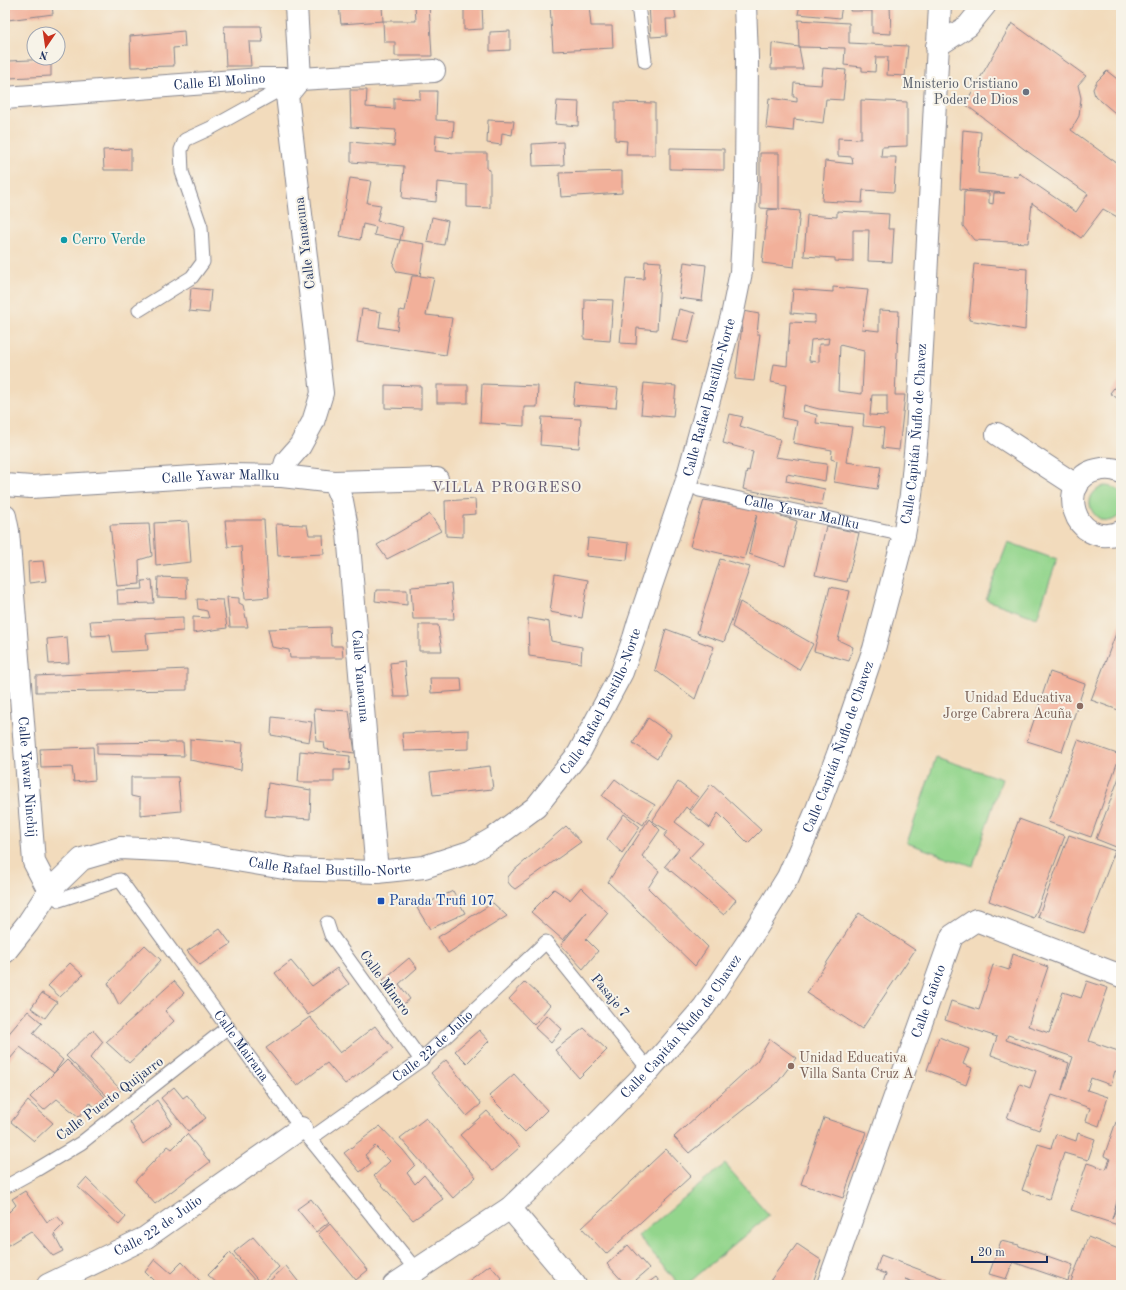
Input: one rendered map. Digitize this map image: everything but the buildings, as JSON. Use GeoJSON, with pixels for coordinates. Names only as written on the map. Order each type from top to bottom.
{"type":"FeatureCollection","features":[{"type":"Feature","properties":{"kind":"street"},"geometry":{"type":"LineString","coordinates":[[296,5],[300,79]]}},
{"type":"Feature","properties":{"kind":"street","name":"Calle Rafael Bustillo-Norte"},"geometry":{"type":"LineString","coordinates":[[5,952],[28,923],[49,891],[82,859],[120,848],[183,851],[290,869],[377,872],[424,867],[470,852],[494,838],[536,807],[579,753],[622,672],[686,483],[732,316],[741,272],[746,182],[747,57],[745,5]]}},
{"type":"Feature","properties":{"kind":"street","name":"Calle Capitán Ñuflo de Chavez"},"geometry":{"type":"LineString","coordinates":[[394,1285],[510,1208],[649,1070],[704,1007],[751,937],[788,877],[825,790],[874,649],[904,535],[911,495],[916,432],[940,5]]}},
{"type":"Feature","properties":{"kind":"street"},"geometry":{"type":"LineString","coordinates":[[937,46],[968,26],[984,5]]}},
{"type":"Feature","properties":{"kind":"street","name":"Calle El Molino"},"geometry":{"type":"LineString","coordinates":[[5,98],[262,79],[300,79],[434,71]]}},
{"type":"Feature","properties":{"kind":"street","name":"Calle Yanacuna"},"geometry":{"type":"LineString","coordinates":[[282,476],[286,462],[300,446],[313,422],[322,393],[287,95],[300,79]]}},
{"type":"Feature","properties":{"kind":"street"},"geometry":{"type":"LineString","coordinates":[[997,434],[1077,486]]}},
{"type":"Feature","properties":{"kind":"street"},"geometry":{"type":"LineString","coordinates":[[1121,472],[1105,468],[1094,471],[1084,477],[1077,486],[1073,496],[1073,507],[1076,517],[1083,526],[1092,532],[1103,535],[1121,532]]}},
{"type":"Feature","properties":{"kind":"street","name":"Calle Yawar Mallku"},"geometry":{"type":"LineString","coordinates":[[5,485],[30,487],[226,475],[282,476],[334,482],[437,479]]}},
{"type":"Feature","properties":{"kind":"street","name":"Calle Yanacuna"},"geometry":{"type":"LineString","coordinates":[[334,482],[342,501],[348,533],[377,872]]}},
{"type":"Feature","properties":{"kind":"street","name":"Calle Yawar Ninchij"},"geometry":{"type":"LineString","coordinates":[[5,516],[8,531],[34,862],[49,891]]}},
{"type":"Feature","properties":{"kind":"street","name":"Calle Cañoto"},"geometry":{"type":"LineString","coordinates":[[828,1285],[952,936],[976,920],[1121,976]]}},
{"type":"Feature","properties":{"kind":"street"},"geometry":{"type":"LineString","coordinates":[[5,925],[28,923]]}},
{"type":"Feature","properties":{"kind":"street","name":"Calle 22 de Julio"},"geometry":{"type":"LineString","coordinates":[[48,1285],[145,1238],[305,1133]]}},
{"type":"Feature","properties":{"kind":"street"},"geometry":{"type":"LineString","coordinates":[[510,1208],[575,1285]]}},
{"type":"Feature","properties":{"kind":"lane"},"geometry":{"type":"LineString","coordinates":[[638,5],[645,60]]}},
{"type":"Feature","properties":{"kind":"lane"},"geometry":{"type":"LineString","coordinates":[[139,310],[192,277],[203,262],[201,226],[182,172],[181,150],[185,140],[211,128],[300,79]]}},
{"type":"Feature","properties":{"kind":"lane","name":"Calle Yawar Mallku"},"geometry":{"type":"LineString","coordinates":[[699,490],[904,535]]}},
{"type":"Feature","properties":{"kind":"lane","name":"Calle Mairana"},"geometry":{"type":"LineString","coordinates":[[49,891],[59,900],[120,880],[305,1133],[416,1270]]}},
{"type":"Feature","properties":{"kind":"lane","name":"Calle Minero"},"geometry":{"type":"LineString","coordinates":[[327,923],[330,935],[421,1060]]}},
{"type":"Feature","properties":{"kind":"lane","name":"Pasaje 7"},"geometry":{"type":"LineString","coordinates":[[546,942],[649,1070]]}},
{"type":"Feature","properties":{"kind":"lane","name":"Calle 22 de Julio"},"geometry":{"type":"LineString","coordinates":[[305,1133],[421,1060],[546,942]]}},
{"type":"Feature","properties":{"kind":"lane","name":"Calle Puerto Quijarro"},"geometry":{"type":"LineString","coordinates":[[5,1187],[81,1143],[228,1027]]}},
{"type":"Feature","properties":{"kind":"green space"},"geometry":{"type":"Polygon","coordinates":[[[1104,486],[1109,486],[1121,492],[1121,513],[1114,519],[1107,521],[1099,518],[1090,507],[1090,499],[1095,492],[1104,486]]]}},
{"type":"Feature","properties":{"kind":"green space"},"geometry":{"type":"Polygon","coordinates":[[[1008,542],[1057,560],[1037,618],[986,600],[1008,542]]]}},
{"type":"Feature","properties":{"kind":"green space"},"geometry":{"type":"Polygon","coordinates":[[[936,757],[1002,779],[973,866],[907,843],[936,757]]]}},
{"type":"Feature","properties":{"kind":"green space"},"geometry":{"type":"Polygon","coordinates":[[[725,1164],[769,1215],[686,1285],[680,1285],[638,1236],[725,1164]]]}},
{"type":"Feature","properties":{"kind":"place","name":"Mnisterio Cristiano Poder de Dios"},"geometry":{"type":"Point","coordinates":[1026,92]}},
{"type":"Feature","properties":{"kind":"place","name":"Cerro Verde"},"geometry":{"type":"Point","coordinates":[64,240]}},
{"type":"Feature","properties":{"kind":"place","name":"Unidad Educativa Jorge Cabrera Acuña"},"geometry":{"type":"Point","coordinates":[1080,706]}},
{"type":"Feature","properties":{"kind":"place","name":"Parada Trufi 107"},"geometry":{"type":"Point","coordinates":[381,901]}},
{"type":"Feature","properties":{"kind":"place","name":"Unidad Educativa Villa Santa Cruz A"},"geometry":{"type":"Point","coordinates":[791,1066]}},
{"type":"Feature","properties":{"kind":"district","name":"VILLA PROGRESO"},"geometry":{"type":"Point","coordinates":[507,488]}}]}
